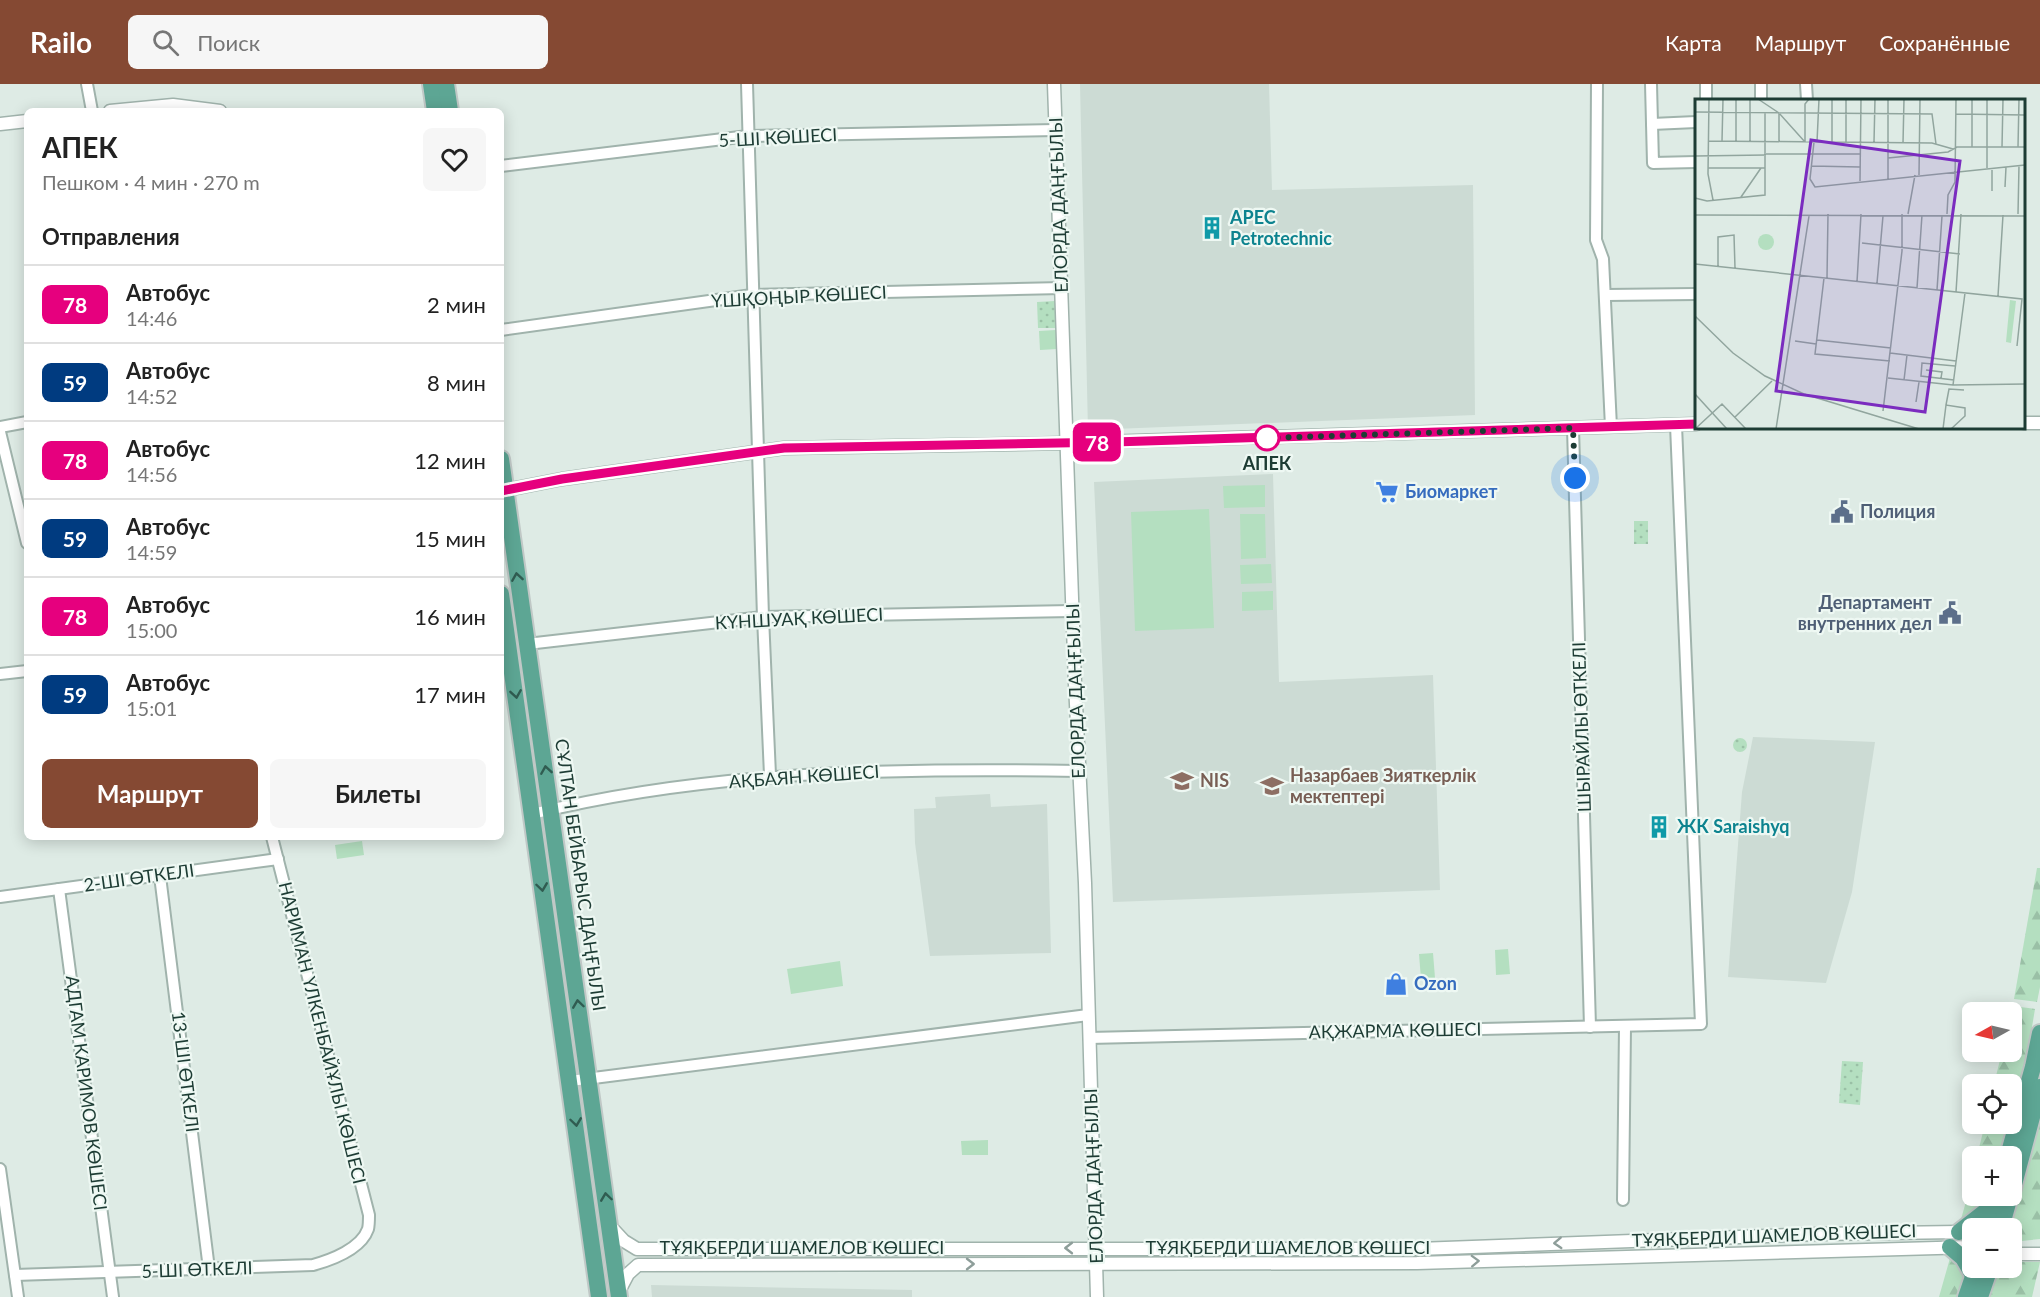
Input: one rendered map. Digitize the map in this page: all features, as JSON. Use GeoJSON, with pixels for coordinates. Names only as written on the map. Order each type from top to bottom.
{"type":"FeatureCollection","features":[{"type":"Feature","properties":{"kind":"main road"},"geometry":{"type":"LineString","coordinates":[[431,84],[435,108]]}},
{"type":"Feature","properties":{"kind":"main road"},"geometry":{"type":"LineString","coordinates":[[446,84],[450,108]]}},
{"type":"Feature","properties":{"kind":"main road","name":"СҰЛТАН БЕЙБАРЫС ДАҢҒЫЛЫ"},"geometry":{"type":"LineString","coordinates":[[504,491],[552,809],[619,1295]]}},
{"type":"Feature","properties":{"kind":"main road"},"geometry":{"type":"LineString","coordinates":[[504,615],[599,1297]]}},
{"type":"Feature","properties":{"kind":"main road"},"geometry":{"type":"LineString","coordinates":[[2011,1146],[2040,1033]]}},
{"type":"Feature","properties":{"kind":"main road"},"geometry":{"type":"LineString","coordinates":[[2021,1146],[2040,1087]]}},
{"type":"Feature","properties":{"kind":"main road"},"geometry":{"type":"LineString","coordinates":[[1981,1218],[1994,1206]]}},
{"type":"Feature","properties":{"kind":"main road"},"geometry":{"type":"LineString","coordinates":[[1950,1247],[1962,1257]]}},
{"type":"Feature","properties":{"kind":"main road"},"geometry":{"type":"LineString","coordinates":[[1966,1297],[1972,1278]]}},
{"type":"Feature","properties":{"kind":"main road"},"geometry":{"type":"LineString","coordinates":[[1980,1297],[1987,1278]]}},
{"type":"Feature","properties":{"kind":"street"},"geometry":{"type":"LineString","coordinates":[[87,84],[91,108]]}},
{"type":"Feature","properties":{"kind":"street"},"geometry":{"type":"LineString","coordinates":[[747,84],[752,295],[760,452],[762,617],[770,776]]}},
{"type":"Feature","properties":{"kind":"street","name":"ЕЛОРДА ДАҢҒЫЛЫ"},"geometry":{"type":"LineString","coordinates":[[1054,84],[1063,288],[1078,771],[1085,883],[1097,1297]]}},
{"type":"Feature","properties":{"kind":"street"},"geometry":{"type":"LineString","coordinates":[[1597,84],[1596,240],[1603,259],[1606,296],[1611,427]]}},
{"type":"Feature","properties":{"kind":"street"},"geometry":{"type":"LineString","coordinates":[[1651,84],[1653,163],[1695,162]]}},
{"type":"Feature","properties":{"kind":"street"},"geometry":{"type":"LineString","coordinates":[[1806,84],[1807,99]]}},
{"type":"Feature","properties":{"kind":"street"},"geometry":{"type":"LineString","coordinates":[[142,108],[173,105],[196,108]]}},
{"type":"Feature","properties":{"kind":"street"},"geometry":{"type":"LineString","coordinates":[[0,124],[24,121]]}},
{"type":"Feature","properties":{"kind":"street"},"geometry":{"type":"LineString","coordinates":[[1652,124],[1695,122]]}},
{"type":"Feature","properties":{"kind":"street","name":"5-ШІ КӨШЕСІ"},"geometry":{"type":"LineString","coordinates":[[504,166],[748,136],[1056,130]]}},
{"type":"Feature","properties":{"kind":"street","name":"ҮШҚОҢЫР КӨШЕСІ"},"geometry":{"type":"LineString","coordinates":[[504,330],[752,295],[1063,288]]}},
{"type":"Feature","properties":{"kind":"street"},"geometry":{"type":"LineString","coordinates":[[1606,296],[1695,294]]}},
{"type":"Feature","properties":{"kind":"street"},"geometry":{"type":"LineString","coordinates":[[0,427],[24,423]]}},
{"type":"Feature","properties":{"kind":"street"},"geometry":{"type":"LineString","coordinates":[[504,491],[562,479],[784,448],[1068,443],[1695,424]]}},
{"type":"Feature","properties":{"kind":"street","name":"АҚЖАРМА КӨШЕСІ"},"geometry":{"type":"LineString","coordinates":[[1089,1038],[1701,1024],[1676,425]]}},
{"type":"Feature","properties":{"kind":"street","name":"ШЫРАЙЛЫ ӨТКЕЛІ"},"geometry":{"type":"LineString","coordinates":[[1573,428],[1590,1027]]}},
{"type":"Feature","properties":{"kind":"street"},"geometry":{"type":"LineString","coordinates":[[0,432],[24,531]]}},
{"type":"Feature","properties":{"kind":"street","name":"КҮНШУАҚ КӨШЕСІ"},"geometry":{"type":"LineString","coordinates":[[527,644],[762,617],[1072,611]]}},
{"type":"Feature","properties":{"kind":"street"},"geometry":{"type":"LineString","coordinates":[[0,674],[24,670]]}},
{"type":"Feature","properties":{"kind":"street","name":"АҚБАЯН КӨШЕСІ"},"geometry":{"type":"LineString","coordinates":[[532,814],[616,797],[770,776],[861,770],[1078,771]]}},
{"type":"Feature","properties":{"kind":"street","name":"НАРИМАН ҮЛКЕНБАЙҰЛЫ КӨШЕСІ"},"geometry":{"type":"LineString","coordinates":[[273,840],[369,1215],[368,1230]]}},
{"type":"Feature","properties":{"kind":"street","name":"2-ШІ ӨТКЕЛІ"},"geometry":{"type":"LineString","coordinates":[[0,897],[278,860]]}},
{"type":"Feature","properties":{"kind":"street","name":"13-ШІ ӨТКЕЛІ"},"geometry":{"type":"LineString","coordinates":[[160,876],[209,1269]]}},
{"type":"Feature","properties":{"kind":"street","name":"АДГАМ КАРИМОВ КӨШЕСІ"},"geometry":{"type":"LineString","coordinates":[[59,889],[113,1297]]}},
{"type":"Feature","properties":{"kind":"street"},"geometry":{"type":"LineString","coordinates":[[570,1081],[1088,1015]]}},
{"type":"Feature","properties":{"kind":"street"},"geometry":{"type":"LineString","coordinates":[[1623,1200],[1625,1027]]}},
{"type":"Feature","properties":{"kind":"street"},"geometry":{"type":"LineString","coordinates":[[0,1169],[5,1247],[15,1275],[18,1297]]}},
{"type":"Feature","properties":{"kind":"street","name":"ТҰЯҚБЕРДИ ШАМЕЛОВ КӨШЕСІ"},"geometry":{"type":"LineString","coordinates":[[610,1227],[624,1241],[637,1249],[1097,1247],[1418,1249],[1590,1242],[1962,1233]]}},
{"type":"Feature","properties":{"kind":"street","name":"5-ШІ ӨТКЕЛІ"},"geometry":{"type":"LineString","coordinates":[[15,1275],[313,1265],[334,1259],[354,1245],[368,1230]]}},
{"type":"Feature","properties":{"kind":"street"},"geometry":{"type":"LineString","coordinates":[[1590,1242],[1590,1257]]}},
{"type":"Feature","properties":{"kind":"street","name":"ТҰЯҚБЕРДИ ШАМЕЛОВ КӨШЕСІ"},"geometry":{"type":"LineString","coordinates":[[619,1295],[628,1274],[638,1265],[1417,1263],[1962,1247]]}},
{"type":"Feature","properties":{"kind":"street"},"geometry":{"type":"LineString","coordinates":[[2022,1254],[2040,1254]]}},
{"type":"Feature","properties":{"kind":"shaded area"},"geometry":{"type":"Polygon","coordinates":[[[1080,84],[1269,84],[1272,190],[1473,185],[1475,415],[1088,430],[1080,84]]]}},
{"type":"Feature","properties":{"kind":"shaded area","name":"Назарбаев Зияткерлік мектептері"},"geometry":{"type":"Polygon","coordinates":[[[1273,474],[1279,682],[1433,675],[1440,890],[1113,902],[1094,482],[1273,474]]]}},
{"type":"Feature","properties":{"kind":"shaded area"},"geometry":{"type":"Polygon","coordinates":[[[1753,737],[1875,742],[1852,892],[1826,983],[1728,977],[1742,792],[1753,737]]]}},
{"type":"Feature","properties":{"kind":"shaded area"},"geometry":{"type":"Polygon","coordinates":[[[990,794],[991,807],[1047,804],[1051,953],[930,956],[915,843],[914,809],[936,808],[935,797],[990,794]]]}},
{"type":"Feature","properties":{"kind":"shaded area"},"geometry":{"type":"Polygon","coordinates":[[[651,1285],[912,1290],[912,1297],[652,1297],[651,1285]]]}},
{"type":"Feature","properties":{"kind":"green space"},"geometry":{"type":"Polygon","coordinates":[[[1055,301],[1056,328],[1038,328],[1037,302],[1055,301]]]}},
{"type":"Feature","properties":{"kind":"green space"},"geometry":{"type":"Polygon","coordinates":[[[1056,330],[1057,349],[1040,350],[1039,331],[1056,330]]]}},
{"type":"Feature","properties":{"kind":"green space"},"geometry":{"type":"Polygon","coordinates":[[[1265,485],[1265,507],[1224,508],[1223,486],[1265,485]]]}},
{"type":"Feature","properties":{"kind":"green space"},"geometry":{"type":"Polygon","coordinates":[[[1209,509],[1214,628],[1135,631],[1131,512],[1209,509]]]}},
{"type":"Feature","properties":{"kind":"green space"},"geometry":{"type":"Polygon","coordinates":[[[1240,514],[1265,514],[1266,558],[1241,559],[1240,514]]]}},
{"type":"Feature","properties":{"kind":"green space"},"geometry":{"type":"Polygon","coordinates":[[[1634,521],[1648,521],[1648,544],[1634,544],[1634,521]]]}},
{"type":"Feature","properties":{"kind":"green space"},"geometry":{"type":"Polygon","coordinates":[[[1271,564],[1272,583],[1241,584],[1240,565],[1271,564]]]}},
{"type":"Feature","properties":{"kind":"green space"},"geometry":{"type":"Polygon","coordinates":[[[1273,591],[1273,610],[1242,611],[1242,592],[1273,591]]]}},
{"type":"Feature","properties":{"kind":"green space"},"geometry":{"type":"Polygon","coordinates":[[[1740,738],[1745,740],[1747,745],[1745,750],[1740,752],[1735,750],[1733,745],[1735,740],[1740,738]]]}},
{"type":"Feature","properties":{"kind":"green space"},"geometry":{"type":"Polygon","coordinates":[[[362,841],[364,855],[337,859],[335,845],[362,841]]]}},
{"type":"Feature","properties":{"kind":"green space"},"geometry":{"type":"Polygon","coordinates":[[[2037,868],[2040,868],[2040,987],[2037,1002],[2014,999],[2037,868]]]}},
{"type":"Feature","properties":{"kind":"green space"},"geometry":{"type":"Polygon","coordinates":[[[1508,949],[1510,974],[1496,975],[1495,950],[1508,949]]]}},
{"type":"Feature","properties":{"kind":"green space"},"geometry":{"type":"Polygon","coordinates":[[[1433,953],[1435,978],[1421,979],[1419,954],[1433,953]]]}},
{"type":"Feature","properties":{"kind":"green space"},"geometry":{"type":"Polygon","coordinates":[[[840,961],[843,986],[791,994],[787,969],[840,961]]]}},
{"type":"Feature","properties":{"kind":"green space"},"geometry":{"type":"Polygon","coordinates":[[[2022,1007],[2035,1009],[2022,1085],[2022,1074],[1996,1074],[2000,1062],[2022,1062],[2022,1007]]]}},
{"type":"Feature","properties":{"kind":"green space"},"geometry":{"type":"Polygon","coordinates":[[[1842,1061],[1863,1062],[1860,1105],[1839,1103],[1842,1061]]]}},
{"type":"Feature","properties":{"kind":"green space"},"geometry":{"type":"Polygon","coordinates":[[[2040,1116],[2040,1239],[2022,1241],[2022,1218],[2013,1218],[2016,1206],[2022,1206],[2022,1183],[2040,1116]]]}},
{"type":"Feature","properties":{"kind":"green space"},"geometry":{"type":"Polygon","coordinates":[[[1982,1134],[2008,1134],[2004,1146],[1980,1146],[1982,1134]]]}},
{"type":"Feature","properties":{"kind":"green space"},"geometry":{"type":"Polygon","coordinates":[[[988,1140],[988,1155],[962,1155],[961,1141],[988,1140]]]}},
{"type":"Feature","properties":{"kind":"green space"},"geometry":{"type":"Polygon","coordinates":[[[1965,1206],[1985,1206],[1983,1218],[1962,1218],[1962,1278],[1967,1278],[1962,1297],[1939,1297],[1965,1206]]]}},
{"type":"Feature","properties":{"kind":"green space"},"geometry":{"type":"Polygon","coordinates":[[[2022,1262],[2040,1262],[2032,1297],[1990,1297],[1996,1278],[2022,1278],[2022,1262]]]}},
{"type":"Feature","properties":{"kind":"bus line","name":"78"},"geometry":{"type":"LineString","coordinates":[[504,490],[562,479],[784,448],[1114,442],[1695,424]]}},
{"type":"Feature","properties":{"kind":"place","name":"APEC Petrotechnic"},"geometry":{"type":"Point","coordinates":[1212,228]}},
{"type":"Feature","properties":{"kind":"place","name":"АПЕК"},"geometry":{"type":"Point","coordinates":[1267,438]}},
{"type":"Feature","properties":{"kind":"place","name":"Биомаркет"},"geometry":{"type":"Point","coordinates":[1387,492]}},
{"type":"Feature","properties":{"kind":"place","name":"Полиция"},"geometry":{"type":"Point","coordinates":[1842,512]}},
{"type":"Feature","properties":{"kind":"place","name":"Департамент внутренних дел"},"geometry":{"type":"Point","coordinates":[1950,613]}},
{"type":"Feature","properties":{"kind":"place","name":"NIS"},"geometry":{"type":"Point","coordinates":[1182,781]}},
{"type":"Feature","properties":{"kind":"place","name":"Назарбаев Зияткерлік мектептері"},"geometry":{"type":"Point","coordinates":[1272,786]}},
{"type":"Feature","properties":{"kind":"place","name":"ЖК Saraishyq"},"geometry":{"type":"Point","coordinates":[1659,827]}},
{"type":"Feature","properties":{"kind":"place","name":"Ozon"},"geometry":{"type":"Point","coordinates":[1396,984]}},
{"type":"Feature","properties":{"kind":"route"},"geometry":{"type":"LineString","coordinates":[[1267,438],[1573,428],[1575,478]]}}]}
